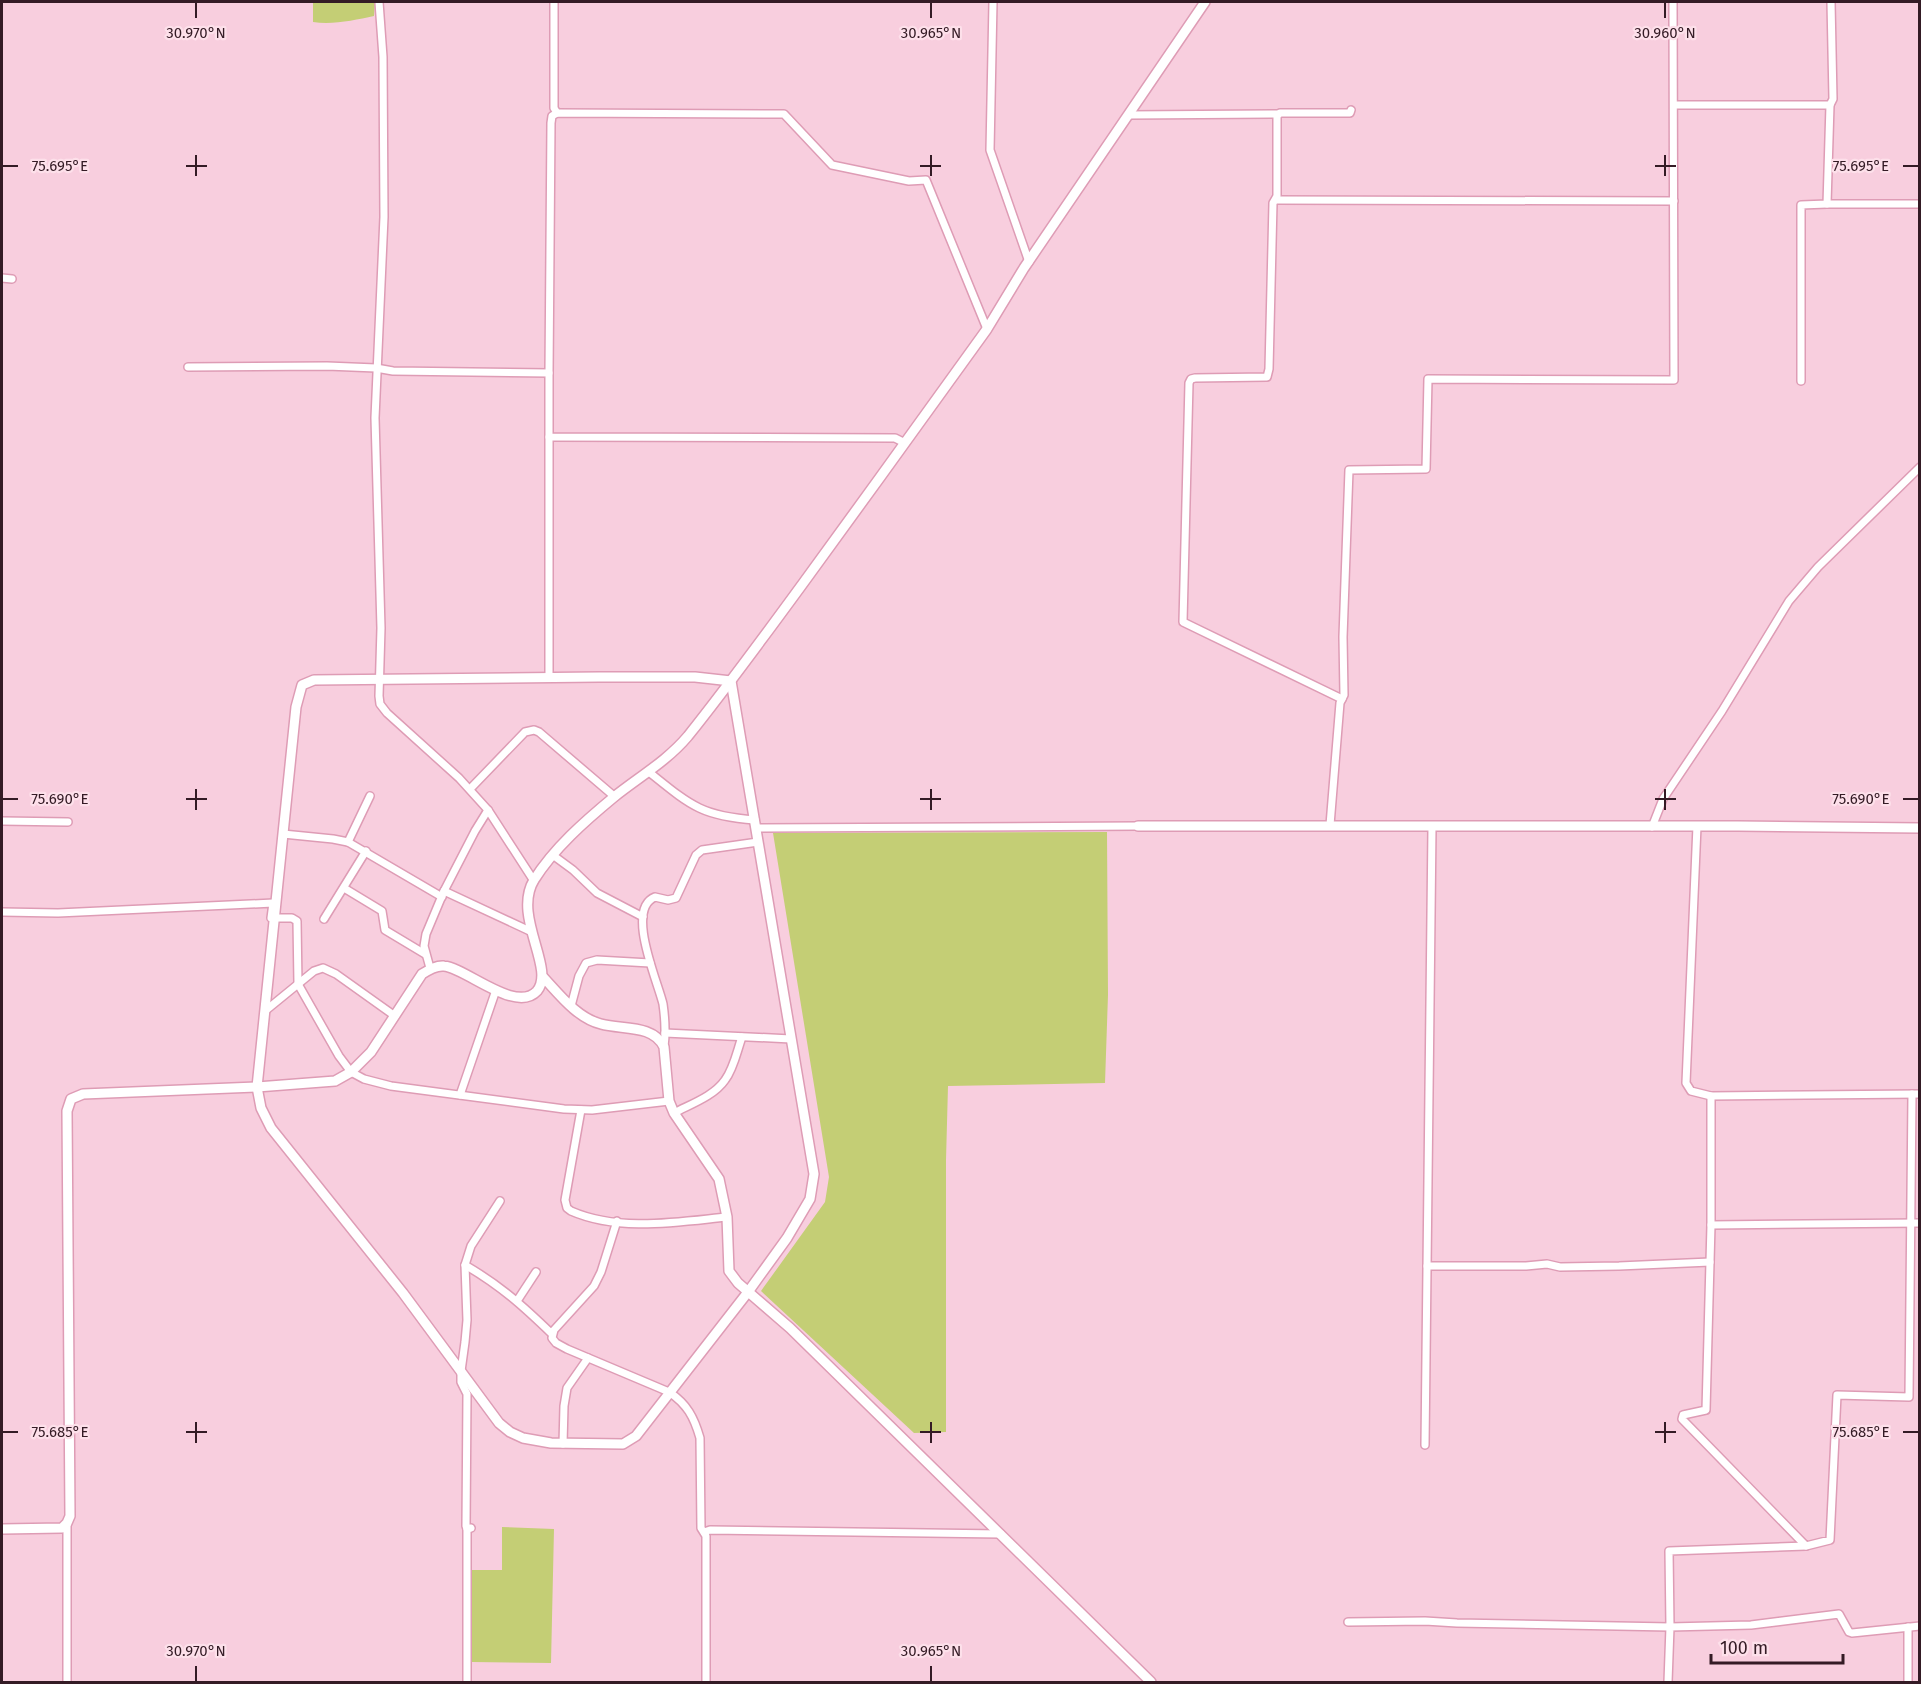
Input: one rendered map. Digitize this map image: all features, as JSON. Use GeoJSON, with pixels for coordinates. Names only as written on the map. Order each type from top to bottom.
{"type":"FeatureCollection","features":[{"type":"Feature","properties":{"kind":"street"},"geometry":{"type":"LineString","coordinates":[[379,2],[383,57],[384,217],[375,418],[381,628],[379,700],[382,708],[470,789],[488,810],[534,881]]}},
{"type":"Feature","properties":{"kind":"street"},"geometry":{"type":"LineString","coordinates":[[554,2],[554,108],[557,113]]}},
{"type":"Feature","properties":{"kind":"street"},"geometry":{"type":"LineString","coordinates":[[993,2],[990,150],[1029,262]]}},
{"type":"Feature","properties":{"kind":"street"},"geometry":{"type":"LineString","coordinates":[[664,1047],[661,1040],[652,1034],[600,1024],[587,1019],[543,977],[526,900],[534,881],[564,842],[615,797],[674,751],[731,681],[987,329],[1029,262],[1205,2]]}},
{"type":"Feature","properties":{"kind":"street"},"geometry":{"type":"LineString","coordinates":[[1330,825],[1344,695],[1343,637],[1349,470],[1426,469],[1428,379],[1674,380],[1673,2]]}},
{"type":"Feature","properties":{"kind":"street"},"geometry":{"type":"LineString","coordinates":[[1827,204],[1830,105],[1833,99],[1832,2]]}},
{"type":"Feature","properties":{"kind":"street"},"geometry":{"type":"LineString","coordinates":[[1675,105],[1830,105]]}},
{"type":"Feature","properties":{"kind":"street"},"geometry":{"type":"LineString","coordinates":[[1128,116],[1350,113],[1351,111]]}},
{"type":"Feature","properties":{"kind":"street"},"geometry":{"type":"LineString","coordinates":[[549,678],[552,116],[557,113],[784,114],[832,165],[909,181],[926,180],[987,329]]}},
{"type":"Feature","properties":{"kind":"street"},"geometry":{"type":"LineString","coordinates":[[1278,114],[1267,377],[1195,378],[1189,383],[1183,622],[1342,699]]}},
{"type":"Feature","properties":{"kind":"street"},"geometry":{"type":"LineString","coordinates":[[1276,200],[1674,201]]}},
{"type":"Feature","properties":{"kind":"street"},"geometry":{"type":"LineString","coordinates":[[1801,381],[1801,205],[1920,204]]}},
{"type":"Feature","properties":{"kind":"street"},"geometry":{"type":"LineString","coordinates":[[2,278],[12,279]]}},
{"type":"Feature","properties":{"kind":"street"},"geometry":{"type":"LineString","coordinates":[[188,367],[281,366],[376,368],[393,371],[549,373]]}},
{"type":"Feature","properties":{"kind":"street"},"geometry":{"type":"LineString","coordinates":[[549,437],[895,438],[905,443]]}},
{"type":"Feature","properties":{"kind":"street"},"geometry":{"type":"LineString","coordinates":[[1652,827],[1663,798],[1722,711],[1789,601],[1818,567],[1920,467]]}},
{"type":"Feature","properties":{"kind":"street"},"geometry":{"type":"LineString","coordinates":[[694,677],[731,681],[814,1174],[812,1191],[802,1214],[748,1292],[636,1436],[630,1441],[610,1444],[534,1440],[510,1432],[499,1423],[403,1293],[271,1128],[261,1108],[257,1087],[296,707],[302,685],[314,680],[694,677]]}},
{"type":"Feature","properties":{"kind":"street"},"geometry":{"type":"LineString","coordinates":[[470,789],[525,732],[530,730],[539,732],[615,797]]}},
{"type":"Feature","properties":{"kind":"street"},"geometry":{"type":"LineString","coordinates":[[649,772],[683,800],[699,809],[755,824],[1920,828]]}},
{"type":"Feature","properties":{"kind":"street"},"geometry":{"type":"LineString","coordinates":[[348,842],[370,796]]}},
{"type":"Feature","properties":{"kind":"street"},"geometry":{"type":"LineString","coordinates":[[430,968],[424,946],[426,934],[443,894],[488,810]]}},
{"type":"Feature","properties":{"kind":"street"},"geometry":{"type":"LineString","coordinates":[[2,820],[68,822]]}},
{"type":"Feature","properties":{"kind":"street"},"geometry":{"type":"LineString","coordinates":[[1425,1445],[1432,826]]}},
{"type":"Feature","properties":{"kind":"street"},"geometry":{"type":"LineString","coordinates":[[1668,1683],[1669,1551],[1806,1546],[1830,1540],[1837,1395],[1909,1396],[1916,1223],[1916,1094],[1712,1096],[1692,1091],[1686,1083],[1697,826]]}},
{"type":"Feature","properties":{"kind":"street"},"geometry":{"type":"LineString","coordinates":[[283,834],[333,838],[348,842],[443,894],[532,932]]}},
{"type":"Feature","properties":{"kind":"street"},"geometry":{"type":"LineString","coordinates":[[758,842],[707,849],[698,853],[676,898],[668,900],[655,897],[651,899],[647,903],[643,917],[645,941],[663,1005],[669,1101],[674,1113],[718,1179],[727,1217],[729,1271],[738,1283],[790,1328],[1151,1683]]}},
{"type":"Feature","properties":{"kind":"street"},"geometry":{"type":"LineString","coordinates":[[324,919],[366,851]]}},
{"type":"Feature","properties":{"kind":"street"},"geometry":{"type":"LineString","coordinates":[[554,856],[597,893],[643,917]]}},
{"type":"Feature","properties":{"kind":"street"},"geometry":{"type":"LineString","coordinates":[[344,888],[382,911],[384,927],[388,933],[425,954]]}},
{"type":"Feature","properties":{"kind":"street"},"geometry":{"type":"LineString","coordinates":[[2,912],[66,913],[273,903],[271,918],[292,918],[298,924],[296,962],[298,984],[339,1056],[351,1072],[364,1079],[391,1086],[581,1110],[669,1101]]}},
{"type":"Feature","properties":{"kind":"street"},"geometry":{"type":"LineString","coordinates":[[571,1006],[579,976],[586,963],[597,960],[650,963]]}},
{"type":"Feature","properties":{"kind":"street"},"geometry":{"type":"LineString","coordinates":[[2,1529],[62,1528],[70,1516],[67,1111],[71,1099],[83,1094],[330,1083],[351,1072],[371,1052],[422,974],[430,968],[444,966],[508,995],[528,996],[536,991],[543,977]]}},
{"type":"Feature","properties":{"kind":"street"},"geometry":{"type":"LineString","coordinates":[[265,1011],[318,969],[328,969],[395,1016]]}},
{"type":"Feature","properties":{"kind":"street"},"geometry":{"type":"LineString","coordinates":[[460,1095],[496,990]]}},
{"type":"Feature","properties":{"kind":"street"},"geometry":{"type":"LineString","coordinates":[[665,1033],[791,1039]]}},
{"type":"Feature","properties":{"kind":"street"},"geometry":{"type":"LineString","coordinates":[[674,1113],[704,1097],[724,1082],[742,1037]]}},
{"type":"Feature","properties":{"kind":"street"},"geometry":{"type":"LineString","coordinates":[[1712,1096],[1706,1410],[1683,1415],[1682,1419],[1806,1546]]}},
{"type":"Feature","properties":{"kind":"street"},"geometry":{"type":"LineString","coordinates":[[581,1110],[567,1208],[577,1214],[617,1221],[669,1224],[727,1217]]}},
{"type":"Feature","properties":{"kind":"street"},"geometry":{"type":"LineString","coordinates":[[467,1683],[469,1529],[467,1394],[461,1382],[460,1371],[465,1342],[465,1266],[471,1246],[500,1201]]}},
{"type":"Feature","properties":{"kind":"street"},"geometry":{"type":"LineString","coordinates":[[552,1335],[594,1287],[617,1221]]}},
{"type":"Feature","properties":{"kind":"street"},"geometry":{"type":"LineString","coordinates":[[1711,1225],[1916,1223]]}},
{"type":"Feature","properties":{"kind":"street"},"geometry":{"type":"LineString","coordinates":[[1427,1266],[1547,1264],[1560,1267],[1710,1262]]}},
{"type":"Feature","properties":{"kind":"street"},"geometry":{"type":"LineString","coordinates":[[465,1266],[492,1281],[517,1301],[552,1335],[560,1346],[669,1392],[682,1401],[700,1438],[701,1528],[706,1536],[706,1683]]}},
{"type":"Feature","properties":{"kind":"street"},"geometry":{"type":"LineString","coordinates":[[517,1301],[536,1272]]}},
{"type":"Feature","properties":{"kind":"street"},"geometry":{"type":"LineString","coordinates":[[563,1443],[567,1388],[588,1358]]}},
{"type":"Feature","properties":{"kind":"street"},"geometry":{"type":"LineString","coordinates":[[67,1523],[67,1683]]}},
{"type":"Feature","properties":{"kind":"street"},"geometry":{"type":"LineString","coordinates":[[704,1532],[710,1530],[1001,1534]]}},
{"type":"Feature","properties":{"kind":"street"},"geometry":{"type":"LineString","coordinates":[[1348,1622],[1425,1621],[1670,1627],[1751,1625],[1839,1614],[1851,1633],[1920,1626]]}},
{"type":"Feature","properties":{"kind":"street"},"geometry":{"type":"LineString","coordinates":[[1908,1627],[1908,1683]]}},
{"type":"Feature","properties":{"kind":"green space"},"geometry":{"type":"Polygon","coordinates":[[[313,2],[375,2],[374,16],[336,22],[313,22],[313,2]]]}},
{"type":"Feature","properties":{"kind":"green space"},"geometry":{"type":"Polygon","coordinates":[[[1107,832],[1108,995],[1105,1083],[948,1086],[946,1432],[914,1433],[761,1291],[825,1202],[829,1177],[773,833],[1107,832]]]}},
{"type":"Feature","properties":{"kind":"green space"},"geometry":{"type":"Polygon","coordinates":[[[502,1527],[554,1529],[551,1663],[472,1662],[472,1570],[502,1570],[502,1527]]]}}]}
